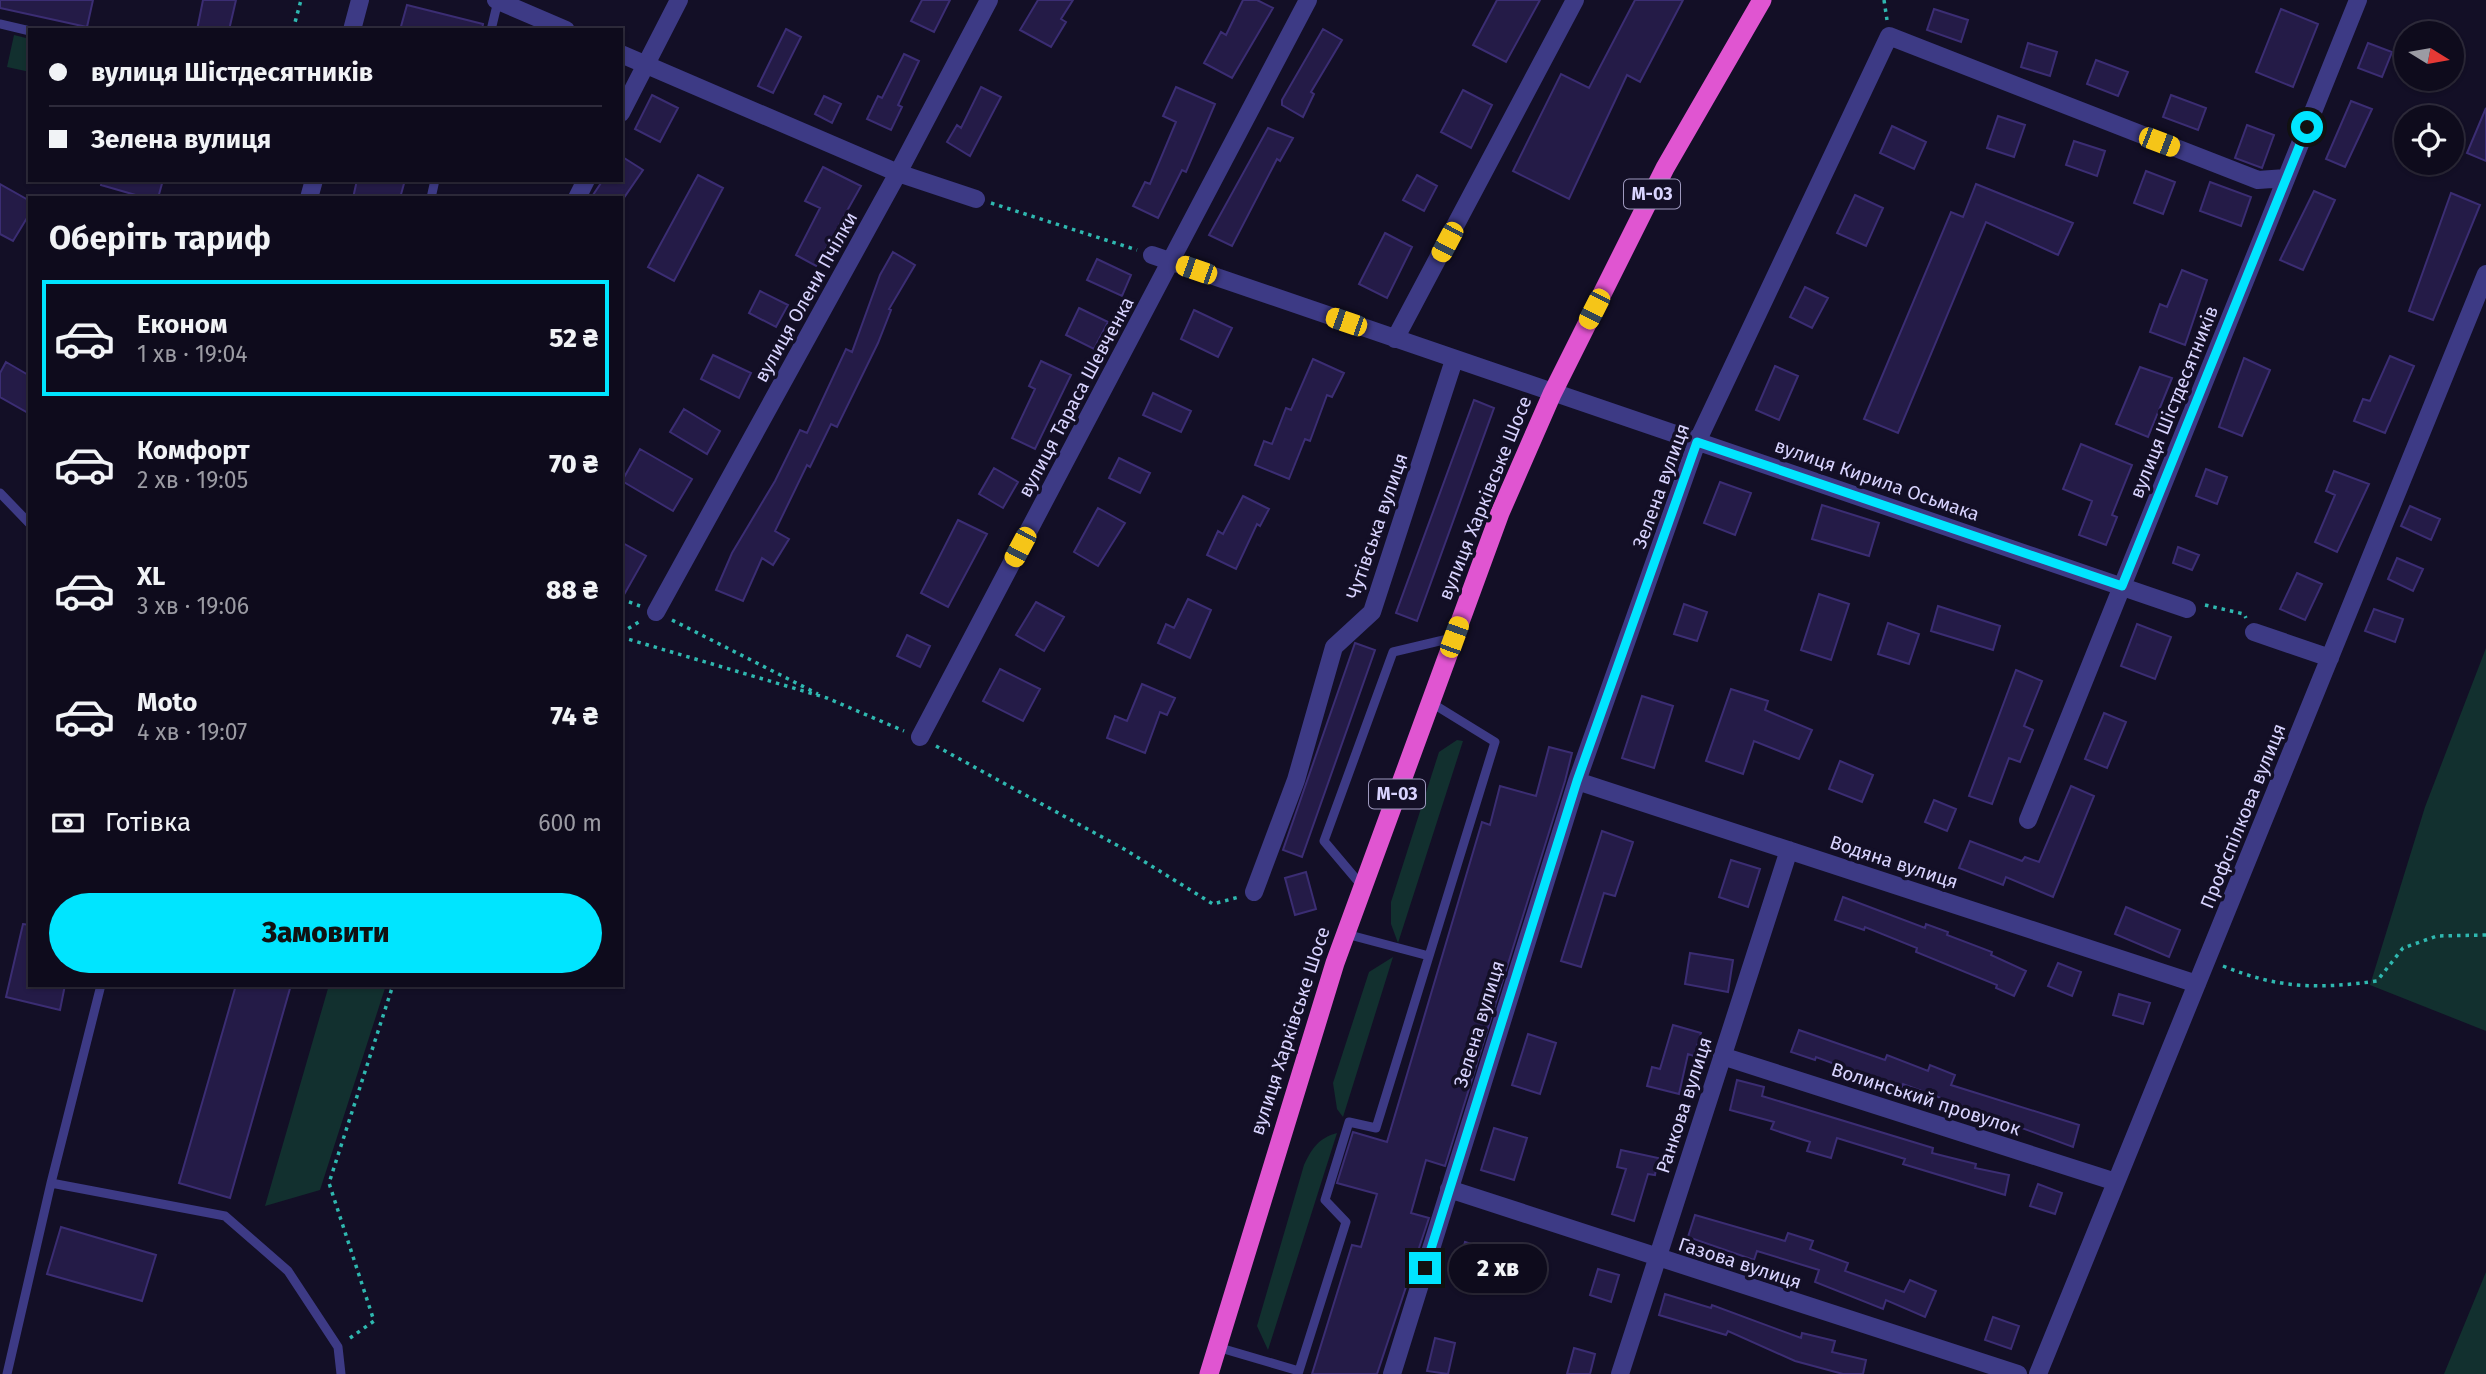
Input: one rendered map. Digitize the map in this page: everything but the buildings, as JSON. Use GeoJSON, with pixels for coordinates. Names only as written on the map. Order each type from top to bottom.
{"type":"FeatureCollection","features":[{"type":"Feature","properties":{"kind":"highway","name":"вулиця Харківське Шосе"},"geometry":{"type":"LineString","coordinates":[[1199,1374],[1260,1199],[1346,934],[1500,513],[1552,394],[1665,168],[1762,0]]}},
{"type":"Feature","properties":{"kind":"highway","name":"вулиця Харківське Шосе"},"geometry":{"type":"LineString","coordinates":[[1209,1374],[1260,1199]]}},
{"type":"Feature","properties":{"kind":"street"},"geometry":{"type":"LineString","coordinates":[[353,28],[360,0]]}},
{"type":"Feature","properties":{"kind":"street"},"geometry":{"type":"LineString","coordinates":[[497,0],[561,28]]}},
{"type":"Feature","properties":{"kind":"street"},"geometry":{"type":"LineString","coordinates":[[623,109],[679,0]]}},
{"type":"Feature","properties":{"kind":"street","name":"вулиця Олени Пчілки"},"geometry":{"type":"LineString","coordinates":[[656,612],[898,173],[989,0]]}},
{"type":"Feature","properties":{"kind":"street","name":"вулиця Тараса Шевченка"},"geometry":{"type":"LineString","coordinates":[[920,737],[1308,0]]}},
{"type":"Feature","properties":{"kind":"street"},"geometry":{"type":"LineString","coordinates":[[1395,339],[1575,0]]}},
{"type":"Feature","properties":{"kind":"street","name":"вулиця Шістдесятників"},"geometry":{"type":"LineString","coordinates":[[2028,820],[2358,0]]}},
{"type":"Feature","properties":{"kind":"street","name":"Зелена вулиця"},"geometry":{"type":"LineString","coordinates":[[1392,1374],[1577,781],[1697,442],[1889,36],[2258,180],[2286,178]]}},
{"type":"Feature","properties":{"kind":"street"},"geometry":{"type":"LineString","coordinates":[[623,55],[898,173],[976,199]]}},
{"type":"Feature","properties":{"kind":"street","name":"вулиця Кирила Осьмака"},"geometry":{"type":"LineString","coordinates":[[1152,255],[2187,609]]}},
{"type":"Feature","properties":{"kind":"street","name":"Профспілкова вулиця"},"geometry":{"type":"LineString","coordinates":[[2038,1374],[2486,274]]}},
{"type":"Feature","properties":{"kind":"street","name":"Чутівська вулиця"},"geometry":{"type":"LineString","coordinates":[[1254,892],[1296,780],[1334,647],[1372,612],[1454,360]]}},
{"type":"Feature","properties":{"kind":"street"},"geometry":{"type":"LineString","coordinates":[[2254,632],[2330,658]]}},
{"type":"Feature","properties":{"kind":"street","name":"Водяна вулиця"},"geometry":{"type":"LineString","coordinates":[[1577,781],[2197,985]]}},
{"type":"Feature","properties":{"kind":"street","name":"Ранкова вулиця"},"geometry":{"type":"LineString","coordinates":[[1620,1374],[1789,850]]}},
{"type":"Feature","properties":{"kind":"street","name":"Волинський провулок"},"geometry":{"type":"LineString","coordinates":[[1722,1056],[2116,1182]]}},
{"type":"Feature","properties":{"kind":"street","name":"Газова вулиця"},"geometry":{"type":"LineString","coordinates":[[1450,1189],[2018,1374]]}},
{"type":"Feature","properties":{"kind":"lane"},"geometry":{"type":"LineString","coordinates":[[491,28],[497,0]]}},
{"type":"Feature","properties":{"kind":"lane"},"geometry":{"type":"LineString","coordinates":[[0,24],[28,31]]}},
{"type":"Feature","properties":{"kind":"lane"},"geometry":{"type":"LineString","coordinates":[[0,493],[28,522]]}},
{"type":"Feature","properties":{"kind":"lane"},"geometry":{"type":"LineString","coordinates":[[1363,887],[1324,841],[1388,664],[1393,652],[1454,637]]}},
{"type":"Feature","properties":{"kind":"lane"},"geometry":{"type":"LineString","coordinates":[[1217,1347],[1299,1372],[1346,1222],[1325,1200],[1349,1122],[1376,1128],[1495,742],[1430,702]]}},
{"type":"Feature","properties":{"kind":"lane"},"geometry":{"type":"LineString","coordinates":[[1346,934],[1429,956]]}},
{"type":"Feature","properties":{"kind":"lane"},"geometry":{"type":"LineString","coordinates":[[7,1374],[100,987]]}},
{"type":"Feature","properties":{"kind":"lane"},"geometry":{"type":"LineString","coordinates":[[51,1183],[225,1216],[288,1271],[338,1348],[341,1374]]}},
{"type":"Feature","properties":{"kind":"path"},"geometry":{"type":"LineString","coordinates":[[293,28],[300,0]]}},
{"type":"Feature","properties":{"kind":"path"},"geometry":{"type":"LineString","coordinates":[[976,199],[1152,255]]}},
{"type":"Feature","properties":{"kind":"path"},"geometry":{"type":"LineString","coordinates":[[623,600],[656,612],[827,698],[920,737],[1124,849],[1213,904],[1254,892]]}},
{"type":"Feature","properties":{"kind":"path"},"geometry":{"type":"LineString","coordinates":[[2187,609],[2195,602],[2244,614],[2254,632]]}},
{"type":"Feature","properties":{"kind":"path"},"geometry":{"type":"LineString","coordinates":[[623,638],[827,698]]}},
{"type":"Feature","properties":{"kind":"path"},"geometry":{"type":"LineString","coordinates":[[2207,959],[2283,986],[2331,987],[2377,981],[2403,948],[2437,936],[2486,935]]}},
{"type":"Feature","properties":{"kind":"path"},"geometry":{"type":"LineString","coordinates":[[338,1348],[374,1321],[329,1183],[392,987]]}},
{"type":"Feature","properties":{"kind":"green space"},"geometry":{"type":"Polygon","coordinates":[[[14,35],[28,38],[28,72],[7,67],[14,35]]]}},
{"type":"Feature","properties":{"kind":"green space"},"geometry":{"type":"Polygon","coordinates":[[[2486,648],[2486,1031],[2370,985],[2425,807],[2486,648]]]}},
{"type":"Feature","properties":{"kind":"green space"},"geometry":{"type":"Polygon","coordinates":[[[1457,740],[1463,741],[1398,943],[1391,924],[1391,902],[1439,752],[1457,740]]]}},
{"type":"Feature","properties":{"kind":"green space"},"geometry":{"type":"Polygon","coordinates":[[[1393,957],[1343,1117],[1337,1109],[1333,1083],[1369,972],[1393,957]]]}},
{"type":"Feature","properties":{"kind":"green space"},"geometry":{"type":"Polygon","coordinates":[[[328,987],[385,987],[320,1190],[265,1206],[328,987]]]}},
{"type":"Feature","properties":{"kind":"green space"},"geometry":{"type":"Polygon","coordinates":[[[1337,1133],[1268,1350],[1257,1326],[1304,1165],[1317,1145],[1337,1133]]]}},
{"type":"Feature","properties":{"kind":"green space"},"geometry":{"type":"Polygon","coordinates":[[[2486,1272],[2486,1374],[2444,1374],[2486,1272]]]}},
{"type":"Feature","properties":{"kind":"route"},"geometry":{"type":"LineString","coordinates":[[1425,1268],[1577,781],[1697,442],[2122,586],[2307,127]]}}]}
